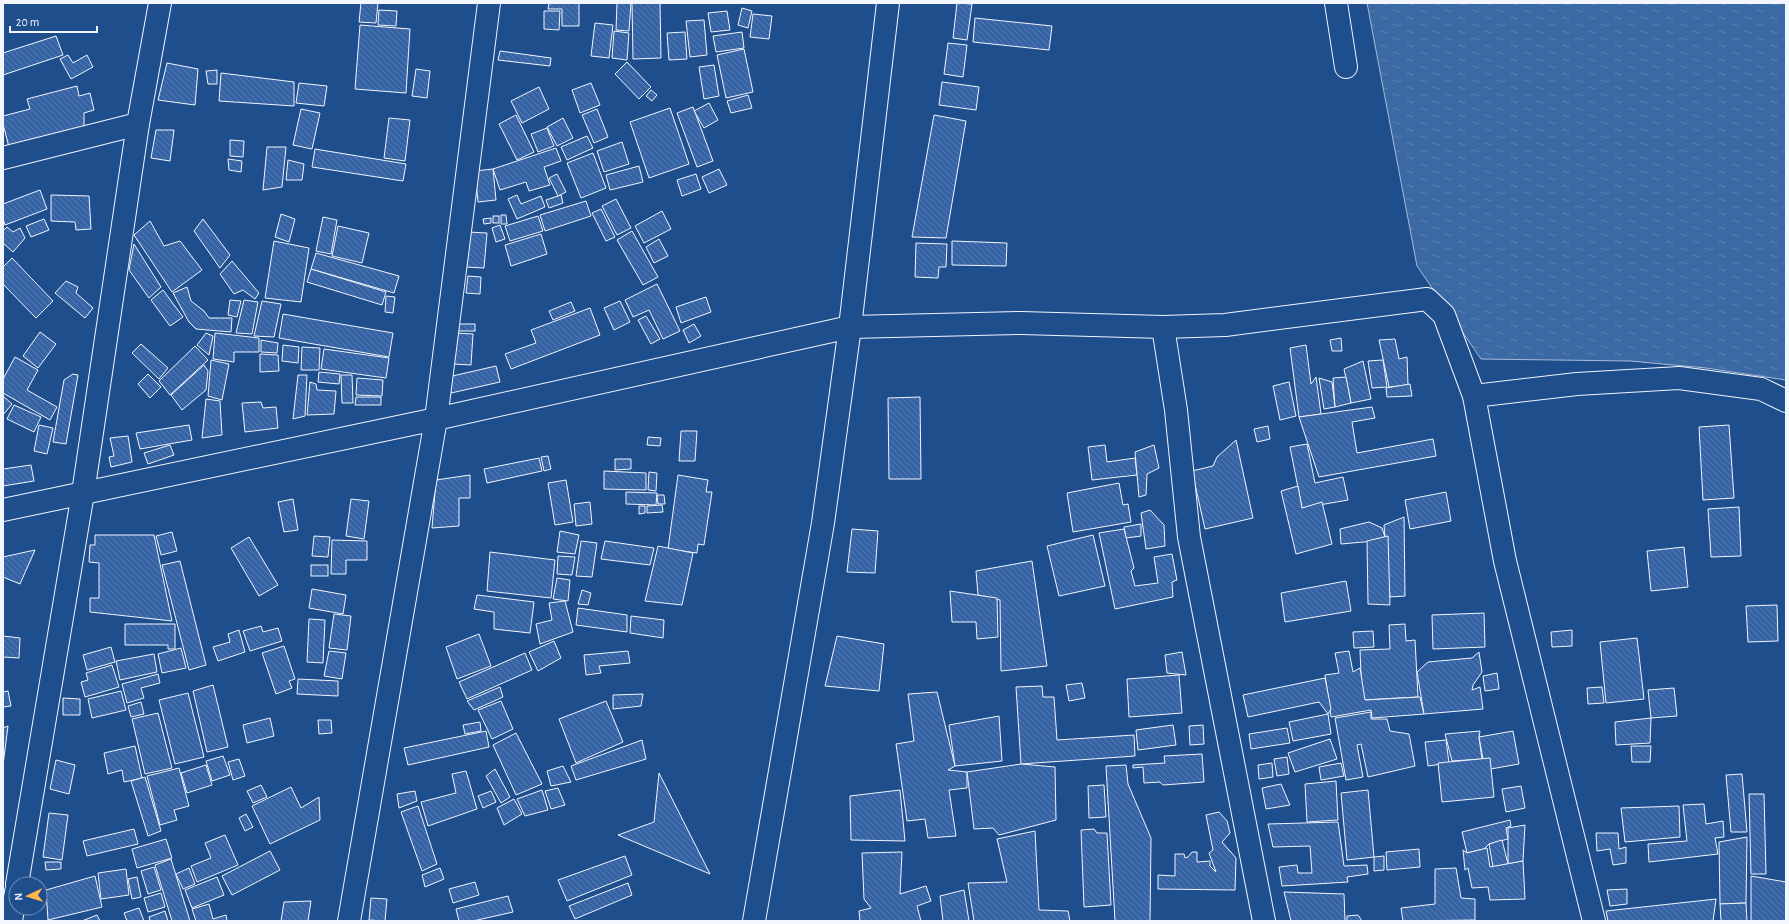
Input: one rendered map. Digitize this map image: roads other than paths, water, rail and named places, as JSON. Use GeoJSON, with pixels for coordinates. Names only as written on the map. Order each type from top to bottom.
{"type":"FeatureCollection","features":[{"type":"Feature","properties":{"kind":"street"},"geometry":{"type":"LineString","coordinates":[[14,874],[83,493],[138,124],[160,3]]}},
{"type":"Feature","properties":{"kind":"street"},"geometry":{"type":"LineString","coordinates":[[348,921],[436,419],[490,3]]}},
{"type":"Feature","properties":{"kind":"street"},"geometry":{"type":"LineString","coordinates":[[754,921],[823,523],[850,327],[888,3]]}},
{"type":"Feature","properties":{"kind":"street"},"geometry":{"type":"LineString","coordinates":[[1336,3],[1346,67]]}},
{"type":"Feature","properties":{"kind":"street"},"geometry":{"type":"LineString","coordinates":[[3,158],[138,124]]}},
{"type":"Feature","properties":{"kind":"street"},"geometry":{"type":"LineString","coordinates":[[3,510],[436,419],[850,327],[1021,323],[1163,327],[1225,325],[1427,298],[1444,315],[1474,396],[1505,561],[1594,921]]}},
{"type":"Feature","properties":{"kind":"street"},"geometry":{"type":"LineString","coordinates":[[1163,327],[1176,410],[1189,537],[1264,921]]}},
{"type":"Feature","properties":{"kind":"street"},"geometry":{"type":"LineString","coordinates":[[1474,396],[1577,384],[1679,378],[1761,389],[1786,401]]}},
{"type":"Feature","properties":{"kind":"water"},"geometry":{"type":"Polygon","coordinates":[[[1367,3],[1786,3],[1786,380],[1706,368],[1630,361],[1481,359],[1417,266],[1367,3]]]}}]}
